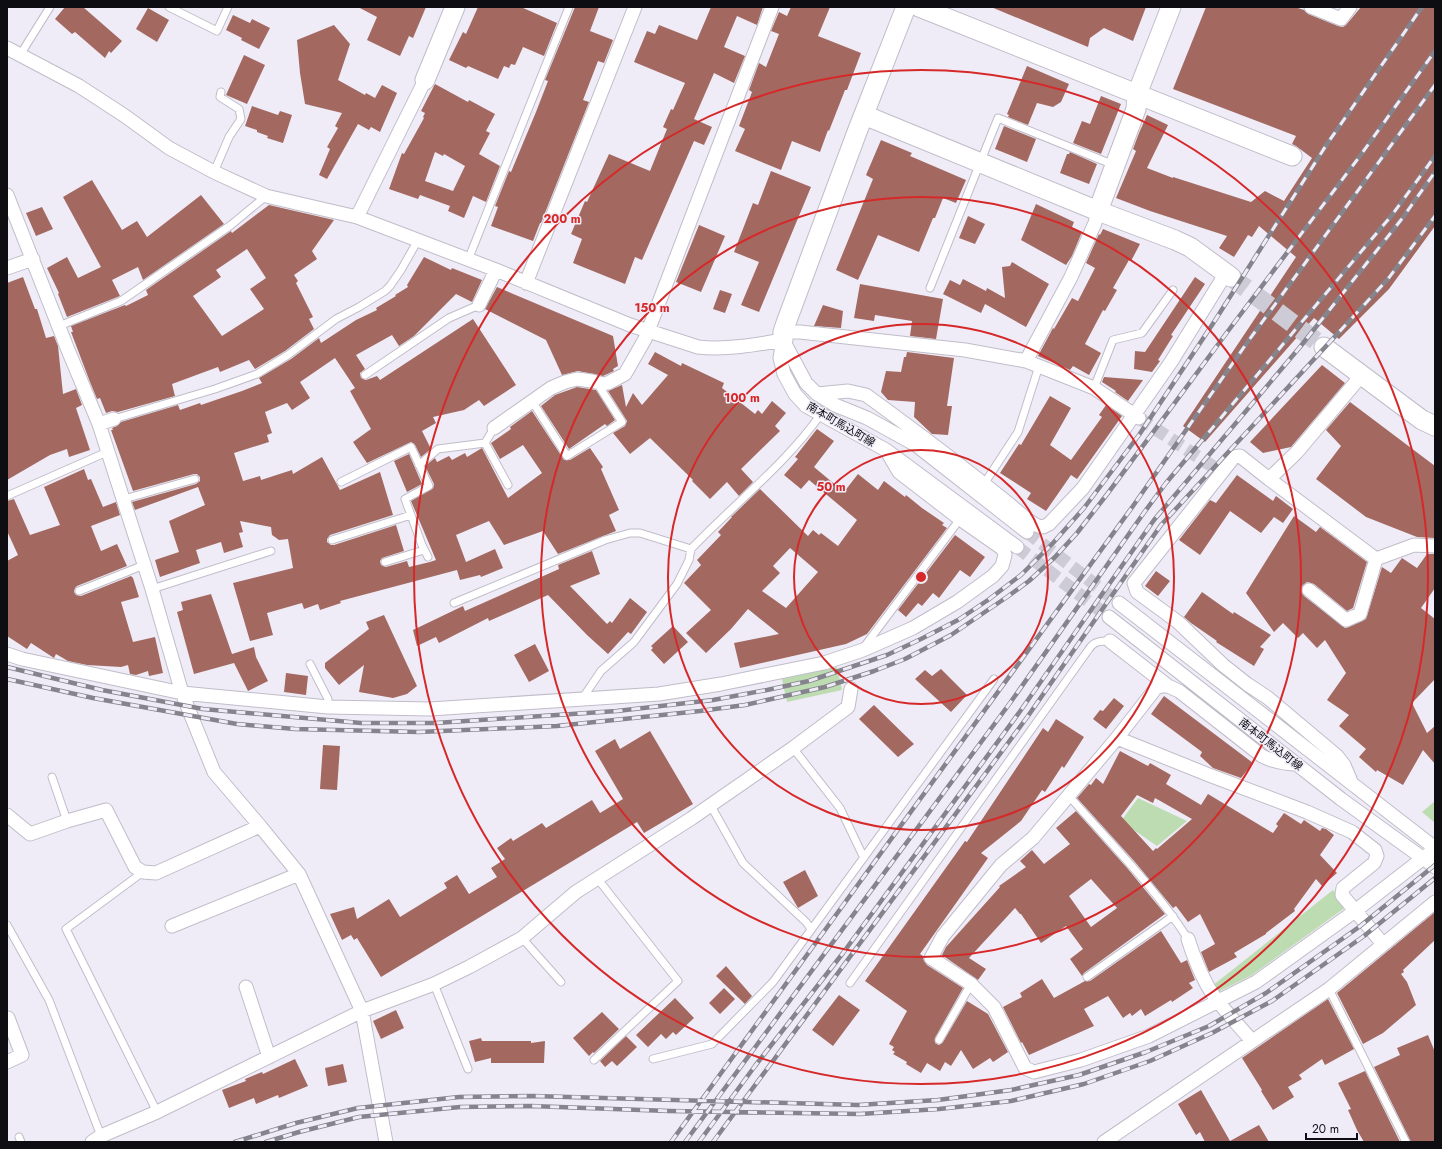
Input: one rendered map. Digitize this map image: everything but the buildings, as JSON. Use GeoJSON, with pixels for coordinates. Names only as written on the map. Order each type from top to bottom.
{"type":"FeatureCollection","features":[{"type":"Feature","properties":{"kind":"street"},"geometry":{"type":"LineString","coordinates":[[357,217],[426,80],[455,7]]}},
{"type":"Feature","properties":{"kind":"street"},"geometry":{"type":"LineString","coordinates":[[526,283],[635,7]]}},
{"type":"Feature","properties":{"kind":"street"},"geometry":{"type":"LineString","coordinates":[[494,428],[551,388],[565,382],[577,380],[603,384],[625,374],[648,330],[772,7]]}},
{"type":"Feature","properties":{"kind":"street"},"geometry":{"type":"LineString","coordinates":[[783,336],[864,115],[906,7]]}},
{"type":"Feature","properties":{"kind":"street"},"geometry":{"type":"LineString","coordinates":[[920,7],[1292,156]]}},
{"type":"Feature","properties":{"kind":"street"},"geometry":{"type":"LineString","coordinates":[[1026,361],[1071,276],[1095,223],[1098,211],[1136,109],[1138,94],[1171,7]]}},
{"type":"Feature","properties":{"kind":"street"},"geometry":{"type":"LineString","coordinates":[[1311,7],[1341,19],[1350,7]]}},
{"type":"Feature","properties":{"kind":"street"},"geometry":{"type":"LineString","coordinates":[[7,48],[79,86],[125,116],[169,148],[214,172],[266,196],[357,217],[496,270],[630,325],[698,347],[709,348],[756,344],[800,332],[965,350],[1026,361],[1094,388],[1137,416]]}},
{"type":"Feature","properties":{"kind":"street"},"geometry":{"type":"LineString","coordinates":[[817,394],[848,391],[866,395],[1037,526],[1043,528],[1049,524],[1083,488],[1137,416],[1229,275],[1185,245],[864,115]]}},
{"type":"Feature","properties":{"kind":"street"},"geometry":{"type":"LineString","coordinates":[[7,195],[99,424],[152,589],[182,693],[214,772],[299,874],[362,1011],[386,1142]]}},
{"type":"Feature","properties":{"kind":"street"},"geometry":{"type":"LineString","coordinates":[[7,268],[33,259]]}},
{"type":"Feature","properties":{"kind":"street"},"geometry":{"type":"LineString","coordinates":[[479,305],[496,270]]}},
{"type":"Feature","properties":{"kind":"street","name":"南本町馬込町線"},"geometry":{"type":"LineString","coordinates":[[783,336],[806,383],[817,394],[835,405],[867,418],[916,445],[1027,532]]}},
{"type":"Feature","properties":{"kind":"street","name":"南本町馬込町線"},"geometry":{"type":"LineString","coordinates":[[783,336],[780,358],[784,374],[795,394],[806,406],[886,450],[1017,547]]}},
{"type":"Feature","properties":{"kind":"street"},"geometry":{"type":"LineString","coordinates":[[1324,347],[1422,420],[1435,426]]}},
{"type":"Feature","properties":{"kind":"street"},"geometry":{"type":"LineString","coordinates":[[1269,480],[1297,452],[1361,376]]}},
{"type":"Feature","properties":{"kind":"street"},"geometry":{"type":"LineString","coordinates":[[99,424],[114,419]]}},
{"type":"Feature","properties":{"kind":"street"},"geometry":{"type":"LineString","coordinates":[[7,654],[22,659],[182,693],[328,707],[430,709],[659,694],[714,685],[824,663],[863,650],[913,628],[957,602],[993,576],[1002,566],[1005,555],[1003,549],[960,519],[899,472],[886,450]]}},
{"type":"Feature","properties":{"kind":"street"},"geometry":{"type":"LineString","coordinates":[[1352,784],[1344,765],[1337,756],[1268,698],[1247,684],[1223,664],[1178,622],[1137,592],[1134,583],[1220,471],[1234,457],[1240,456],[1269,480],[1376,559]]}},
{"type":"Feature","properties":{"kind":"street"},"geometry":{"type":"LineString","coordinates":[[1376,559],[1414,545],[1435,546]]}},
{"type":"Feature","properties":{"kind":"street"},"geometry":{"type":"LineString","coordinates":[[1309,590],[1346,620],[1360,614],[1376,559]]}},
{"type":"Feature","properties":{"kind":"street","name":"南本町馬込町線"},"geometry":{"type":"LineString","coordinates":[[1119,603],[1435,848]]}},
{"type":"Feature","properties":{"kind":"street","name":"南本町馬込町線"},"geometry":{"type":"LineString","coordinates":[[1109,616],[1341,799],[1435,867]]}},
{"type":"Feature","properties":{"kind":"street"},"geometry":{"type":"LineString","coordinates":[[1110,642],[1168,686],[1178,691],[1262,756],[1273,762],[1297,764]]}},
{"type":"Feature","properties":{"kind":"street"},"geometry":{"type":"LineString","coordinates":[[1168,686],[1156,688],[1117,738],[1033,838],[1001,865],[944,936],[931,958],[971,984],[994,1007],[1025,1068],[1034,1072],[1081,1060],[1149,1036],[1256,982],[1355,911],[1435,848]]}},
{"type":"Feature","properties":{"kind":"street"},"geometry":{"type":"LineString","coordinates":[[97,1139],[157,1112],[362,1011],[434,984],[522,938],[576,892],[711,806],[848,707],[851,689]]}},
{"type":"Feature","properties":{"kind":"street"},"geometry":{"type":"LineString","coordinates":[[1117,738],[1306,812],[1352,832],[1375,850],[1377,856],[1374,863],[1343,888],[1342,895],[1383,944]]}},
{"type":"Feature","properties":{"kind":"street"},"geometry":{"type":"LineString","coordinates":[[7,815],[30,834],[67,821],[106,810],[135,867],[143,872],[156,873],[260,826]]}},
{"type":"Feature","properties":{"kind":"street"},"geometry":{"type":"LineString","coordinates":[[172,926],[299,874]]}},
{"type":"Feature","properties":{"kind":"street"},"geometry":{"type":"LineString","coordinates":[[1104,1142],[1329,989],[1435,902]]}},
{"type":"Feature","properties":{"kind":"street"},"geometry":{"type":"LineString","coordinates":[[1188,939],[1195,960],[1207,986],[1252,1041]]}},
{"type":"Feature","properties":{"kind":"street"},"geometry":{"type":"LineString","coordinates":[[246,987],[269,1057]]}},
{"type":"Feature","properties":{"kind":"street"},"geometry":{"type":"LineString","coordinates":[[7,1062],[22,1055],[8,1018]]}},
{"type":"Feature","properties":{"kind":"lane"},"geometry":{"type":"LineString","coordinates":[[20,55],[50,7]]}},
{"type":"Feature","properties":{"kind":"lane"},"geometry":{"type":"LineString","coordinates":[[169,7],[216,30],[228,7]]}},
{"type":"Feature","properties":{"kind":"lane"},"geometry":{"type":"LineString","coordinates":[[468,260],[569,7]]}},
{"type":"Feature","properties":{"kind":"lane"},"geometry":{"type":"LineString","coordinates":[[214,172],[229,137],[241,119],[239,109],[220,97],[220,92]]}},
{"type":"Feature","properties":{"kind":"lane"},"geometry":{"type":"LineString","coordinates":[[930,288],[998,118],[1115,165]]}},
{"type":"Feature","properties":{"kind":"lane"},"geometry":{"type":"LineString","coordinates":[[59,326],[120,301],[231,225],[266,196]]}},
{"type":"Feature","properties":{"kind":"lane"},"geometry":{"type":"LineString","coordinates":[[114,419],[215,389],[257,374],[288,355],[336,319],[359,307],[384,291],[390,286],[401,270],[418,240]]}},
{"type":"Feature","properties":{"kind":"lane"},"geometry":{"type":"LineString","coordinates":[[1094,388],[1113,340],[1142,333],[1172,290]]}},
{"type":"Feature","properties":{"kind":"lane"},"geometry":{"type":"LineString","coordinates":[[365,375],[449,318],[479,305]]}},
{"type":"Feature","properties":{"kind":"lane"},"geometry":{"type":"LineString","coordinates":[[984,484],[1018,432],[1039,366]]}},
{"type":"Feature","properties":{"kind":"lane"},"geometry":{"type":"LineString","coordinates":[[532,401],[567,456],[622,422],[596,382]]}},
{"type":"Feature","properties":{"kind":"lane"},"geometry":{"type":"LineString","coordinates":[[582,699],[601,671],[634,642],[676,584],[689,560],[691,549],[793,450],[821,414]]}},
{"type":"Feature","properties":{"kind":"lane"},"geometry":{"type":"LineString","coordinates":[[485,443],[494,428]]}},
{"type":"Feature","properties":{"kind":"lane"},"geometry":{"type":"LineString","coordinates":[[419,465],[438,449],[485,443]]}},
{"type":"Feature","properties":{"kind":"lane"},"geometry":{"type":"LineString","coordinates":[[485,443],[508,485]]}},
{"type":"Feature","properties":{"kind":"lane"},"geometry":{"type":"LineString","coordinates":[[341,482],[411,448],[429,486],[405,498],[428,557]]}},
{"type":"Feature","properties":{"kind":"lane"},"geometry":{"type":"LineString","coordinates":[[7,496],[107,452]]}},
{"type":"Feature","properties":{"kind":"lane"},"geometry":{"type":"LineString","coordinates":[[124,499],[195,479]]}},
{"type":"Feature","properties":{"kind":"lane"},"geometry":{"type":"LineString","coordinates":[[332,540],[411,515]]}},
{"type":"Feature","properties":{"kind":"lane"},"geometry":{"type":"LineString","coordinates":[[863,650],[960,519]]}},
{"type":"Feature","properties":{"kind":"lane"},"geometry":{"type":"LineString","coordinates":[[454,603],[605,540],[630,532],[640,533],[691,549]]}},
{"type":"Feature","properties":{"kind":"lane"},"geometry":{"type":"LineString","coordinates":[[385,562],[424,550]]}},
{"type":"Feature","properties":{"kind":"lane"},"geometry":{"type":"LineString","coordinates":[[152,589],[271,551]]}},
{"type":"Feature","properties":{"kind":"lane"},"geometry":{"type":"LineString","coordinates":[[80,591],[144,565]]}},
{"type":"Feature","properties":{"kind":"lane"},"geometry":{"type":"LineString","coordinates":[[850,983],[1092,644],[1110,642]]}},
{"type":"Feature","properties":{"kind":"lane"},"geometry":{"type":"LineString","coordinates":[[310,664],[328,699],[328,707]]}},
{"type":"Feature","properties":{"kind":"lane"},"geometry":{"type":"LineString","coordinates":[[653,1059],[712,1044],[773,982],[863,856],[994,679]]}},
{"type":"Feature","properties":{"kind":"lane"},"geometry":{"type":"LineString","coordinates":[[793,748],[840,808],[863,856]]}},
{"type":"Feature","properties":{"kind":"lane"},"geometry":{"type":"LineString","coordinates":[[52,777],[67,821]]}},
{"type":"Feature","properties":{"kind":"lane"},"geometry":{"type":"LineString","coordinates":[[1069,796],[1156,895],[1173,916],[1188,939]]}},
{"type":"Feature","properties":{"kind":"lane"},"geometry":{"type":"LineString","coordinates":[[711,806],[743,863],[806,922],[811,929]]}},
{"type":"Feature","properties":{"kind":"lane"},"geometry":{"type":"LineString","coordinates":[[143,872],[66,929],[157,1112]]}},
{"type":"Feature","properties":{"kind":"lane"},"geometry":{"type":"LineString","coordinates":[[594,1060],[678,981],[597,878]]}},
{"type":"Feature","properties":{"kind":"lane"},"geometry":{"type":"LineString","coordinates":[[1087,977],[1173,916]]}},
{"type":"Feature","properties":{"kind":"lane"},"geometry":{"type":"LineString","coordinates":[[7,924],[48,1000],[97,1139]]}},
{"type":"Feature","properties":{"kind":"lane"},"geometry":{"type":"LineString","coordinates":[[522,938],[560,982]]}},
{"type":"Feature","properties":{"kind":"lane"},"geometry":{"type":"LineString","coordinates":[[434,984],[468,1068]]}},
{"type":"Feature","properties":{"kind":"lane"},"geometry":{"type":"LineString","coordinates":[[940,1040],[971,984]]}},
{"type":"Feature","properties":{"kind":"lane"},"geometry":{"type":"LineString","coordinates":[[1329,989],[1406,1142]]}},
{"type":"Feature","properties":{"kind":"green space"},"geometry":{"type":"Polygon","coordinates":[[[837,667],[842,690],[787,702],[782,679],[837,667]]]}},
{"type":"Feature","properties":{"kind":"green space"},"geometry":{"type":"Polygon","coordinates":[[[1138,798],[1187,821],[1157,846],[1121,821],[1138,798]]]}},
{"type":"Feature","properties":{"kind":"green space"},"geometry":{"type":"Polygon","coordinates":[[[1435,801],[1435,823],[1422,812],[1435,801]]]}},
{"type":"Feature","properties":{"kind":"green space"},"geometry":{"type":"Polygon","coordinates":[[[1333,890],[1346,907],[1252,975],[1216,993],[1212,986],[1333,890]]]}},
{"type":"Feature","properties":{"kind":"tunnel"},"geometry":{"type":"LineString","coordinates":[[1231,277],[1324,347]]}},
{"type":"Feature","properties":{"kind":"tunnel"},"geometry":{"type":"LineString","coordinates":[[1139,418],[1218,470]]}},
{"type":"Feature","properties":{"kind":"tunnel"},"geometry":{"type":"LineString","coordinates":[[1027,532],[1119,603]]}},
{"type":"Feature","properties":{"kind":"tunnel"},"geometry":{"type":"LineString","coordinates":[[1017,547],[1109,617]]}},
{"type":"Feature","properties":{"kind":"railway"},"geometry":{"type":"LineString","coordinates":[[7,667],[102,690],[203,709],[361,723],[436,723],[617,711],[713,700],[809,681],[887,655],[958,620],[988,600],[1021,575],[1053,543],[1084,508],[1139,435],[1214,322],[1327,144],[1422,7]]}},
{"type":"Feature","properties":{"kind":"railway"},"geometry":{"type":"LineString","coordinates":[[7,679],[93,698],[237,724],[295,729],[419,732],[557,726],[745,705],[825,687],[905,659],[951,635],[1029,581],[1055,557],[1077,533],[1360,156],[1435,51]]}},
{"type":"Feature","properties":{"kind":"railway"},"geometry":{"type":"LineString","coordinates":[[671,1142],[1133,506],[1249,340],[1435,85]]}},
{"type":"Feature","properties":{"kind":"railway"},"geometry":{"type":"LineString","coordinates":[[685,1142],[1010,703],[1166,483],[1392,215],[1435,156]]}},
{"type":"Feature","properties":{"kind":"railway"},"geometry":{"type":"LineString","coordinates":[[699,1142],[755,1066],[843,953],[1021,710],[1154,520],[1300,347],[1401,220],[1435,172]]}},
{"type":"Feature","properties":{"kind":"railway"},"geometry":{"type":"LineString","coordinates":[[713,1142],[1028,716],[1161,525],[1388,279],[1435,216]]}},
{"type":"Feature","properties":{"kind":"railway"},"geometry":{"type":"LineString","coordinates":[[235,1142],[296,1123],[358,1108],[459,1097],[533,1096],[858,1105],[938,1100],[1011,1090],[1079,1075],[1146,1052],[1209,1026],[1266,993],[1359,927],[1435,865]]}},
{"type":"Feature","properties":{"kind":"railway"},"geometry":{"type":"LineString","coordinates":[[266,1142],[359,1117],[460,1107],[531,1106],[669,1111],[860,1114],[939,1109],[1011,1101],[1084,1084],[1150,1061],[1212,1033],[1272,1001],[1364,936],[1435,878]]}}]}
